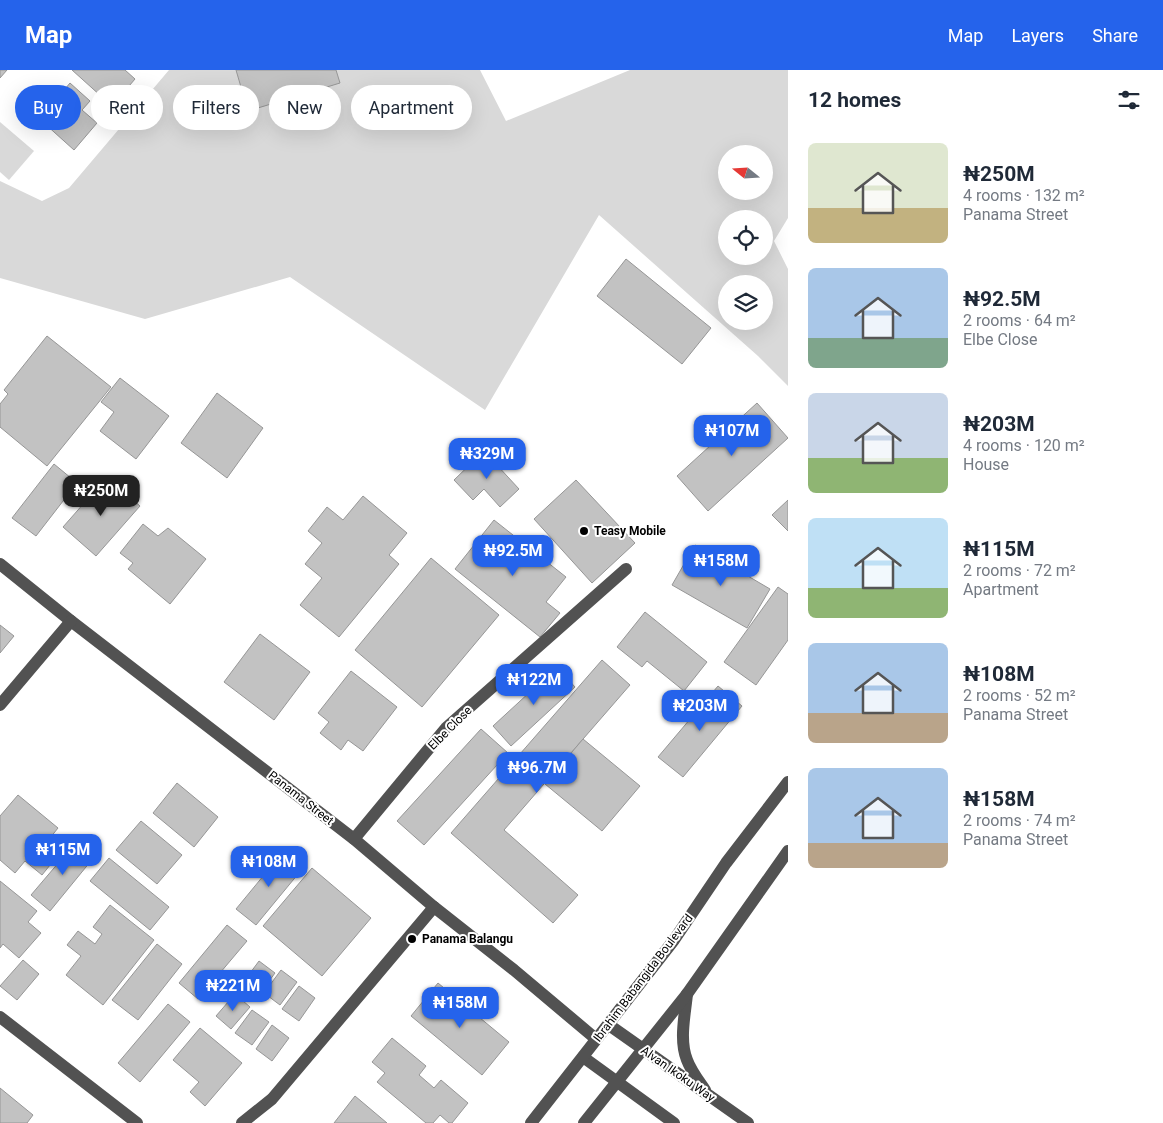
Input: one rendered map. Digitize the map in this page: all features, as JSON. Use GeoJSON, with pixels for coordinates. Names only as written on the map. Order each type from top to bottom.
{"type":"FeatureCollection","features":[{"type":"Feature","properties":{"kind":"street","name":"Panama Street"},"geometry":{"type":"LineString","coordinates":[[0,564],[70,621],[354,839],[596,1039]]}},
{"type":"Feature","properties":{"kind":"street","name":"Elbe Close"},"geometry":{"type":"LineString","coordinates":[[354,839],[446,728],[626,569]]}},
{"type":"Feature","properties":{"kind":"street"},"geometry":{"type":"LineString","coordinates":[[0,705],[70,621]]}},
{"type":"Feature","properties":{"kind":"street","name":"Ibrahim Babangida Boulevard"},"geometry":{"type":"LineString","coordinates":[[530,1123],[674,940],[726,863],[788,782]]}},
{"type":"Feature","properties":{"kind":"street"},"geometry":{"type":"LineString","coordinates":[[584,1123],[687,994],[788,850]]}},
{"type":"Feature","properties":{"kind":"street"},"geometry":{"type":"LineString","coordinates":[[242,1123],[272,1099],[434,907]]}},
{"type":"Feature","properties":{"kind":"street"},"geometry":{"type":"LineString","coordinates":[[687,994],[684,1025],[686,1060],[710,1097]]}},
{"type":"Feature","properties":{"kind":"street"},"geometry":{"type":"LineString","coordinates":[[0,1016],[136,1123]]}},
{"type":"Feature","properties":{"kind":"street","name":"Alvan Ikoku Way"},"geometry":{"type":"LineString","coordinates":[[609,1025],[748,1123]]}},
{"type":"Feature","properties":{"kind":"street"},"geometry":{"type":"LineString","coordinates":[[583,1057],[674,1123]]}},
{"type":"Feature","properties":{"kind":"shaded area"},"geometry":{"type":"Polygon","coordinates":[[[169,70],[480,70],[506,121],[630,70],[788,70],[788,218],[774,241],[788,269],[788,386],[729,330],[773,330],[773,275],[718,275],[718,321],[599,215],[485,410],[290,277],[145,319],[0,278],[0,181],[42,201],[69,188],[118,130],[163,130],[163,85],[156,85],[169,70]]]}},
{"type":"Feature","properties":{"kind":"shaded area"},"geometry":{"type":"Polygon","coordinates":[[[0,122],[34,151],[9,180],[0,172],[0,122]]]}},
{"type":"Feature","properties":{"kind":"building"},"geometry":{"type":"Polygon","coordinates":[[[0,70],[7,70],[0,78],[0,70]]]}},
{"type":"Feature","properties":{"kind":"building"},"geometry":{"type":"Polygon","coordinates":[[[72,70],[125,70],[135,79],[130,85],[91,85],[91,87],[72,70]]]}},
{"type":"Feature","properties":{"kind":"building"},"geometry":{"type":"Polygon","coordinates":[[[236,70],[336,70],[340,83],[333,85],[269,85],[269,105],[259,108],[259,85],[240,85],[236,70]]]}},
{"type":"Feature","properties":{"kind":"building"},"geometry":{"type":"Polygon","coordinates":[[[81,93],[90,101],[82,110],[91,118],[91,130],[74,150],[52,130],[81,130],[81,93]]]}},
{"type":"Feature","properties":{"kind":"building"},"geometry":{"type":"Polygon","coordinates":[[[626,259],[711,328],[682,364],[597,296],[626,259]]]}},
{"type":"Feature","properties":{"kind":"building"},"geometry":{"type":"Polygon","coordinates":[[[47,336],[111,387],[47,466],[0,427],[0,404],[8,394],[4,390],[47,336]]]}},
{"type":"Feature","properties":{"kind":"building"},"geometry":{"type":"Polygon","coordinates":[[[120,378],[169,416],[136,459],[100,431],[114,412],[101,402],[120,378]]]}},
{"type":"Feature","properties":{"kind":"building"},"geometry":{"type":"Polygon","coordinates":[[[217,393],[263,428],[227,478],[181,443],[217,393]]]}},
{"type":"Feature","properties":{"kind":"building"},"geometry":{"type":"Polygon","coordinates":[[[757,403],[788,438],[708,511],[677,476],[757,403]]]}},
{"type":"Feature","properties":{"kind":"building"},"geometry":{"type":"Polygon","coordinates":[[[484,451],[519,489],[500,507],[484,489],[473,500],[454,480],[484,451]]]}},
{"type":"Feature","properties":{"kind":"building"},"geometry":{"type":"Polygon","coordinates":[[[54,464],[77,483],[36,536],[12,518],[54,464]]]}},
{"type":"Feature","properties":{"kind":"building"},"geometry":{"type":"Polygon","coordinates":[[[107,477],[140,506],[96,556],[63,527],[107,477]]]}},
{"type":"Feature","properties":{"kind":"building","name":"Teasy Mobile"},"geometry":{"type":"Polygon","coordinates":[[[576,480],[635,543],[592,583],[534,519],[576,480]]]}},
{"type":"Feature","properties":{"kind":"building"},"geometry":{"type":"Polygon","coordinates":[[[363,496],[407,533],[389,555],[399,564],[339,637],[300,605],[322,578],[305,564],[322,543],[308,531],[327,507],[343,520],[363,496]]]}},
{"type":"Feature","properties":{"kind":"building"},"geometry":{"type":"Polygon","coordinates":[[[788,500],[788,531],[772,515],[788,500]]]}},
{"type":"Feature","properties":{"kind":"building"},"geometry":{"type":"Polygon","coordinates":[[[494,520],[566,577],[546,602],[560,613],[540,637],[455,569],[494,520]]]}},
{"type":"Feature","properties":{"kind":"building"},"geometry":{"type":"Polygon","coordinates":[[[143,524],[158,536],[168,528],[206,559],[170,604],[128,569],[133,563],[120,553],[143,524]]]}},
{"type":"Feature","properties":{"kind":"building"},"geometry":{"type":"Polygon","coordinates":[[[695,545],[770,589],[747,628],[672,585],[695,545]]]}},
{"type":"Feature","properties":{"kind":"building"},"geometry":{"type":"Polygon","coordinates":[[[431,558],[499,615],[422,707],[355,650],[431,558]]]}},
{"type":"Feature","properties":{"kind":"building"},"geometry":{"type":"Polygon","coordinates":[[[778,587],[788,594],[788,640],[756,685],[724,662],[778,587]]]}},
{"type":"Feature","properties":{"kind":"building"},"geometry":{"type":"Polygon","coordinates":[[[645,612],[707,662],[684,691],[647,661],[642,667],[617,647],[645,612]]]}},
{"type":"Feature","properties":{"kind":"building"},"geometry":{"type":"Polygon","coordinates":[[[0,625],[14,636],[0,653],[0,625]]]}},
{"type":"Feature","properties":{"kind":"building"},"geometry":{"type":"Polygon","coordinates":[[[260,634],[310,672],[274,720],[224,682],[260,634]]]}},
{"type":"Feature","properties":{"kind":"building"},"geometry":{"type":"Polygon","coordinates":[[[602,660],[630,685],[504,830],[578,895],[553,923],[451,833],[602,660]]]}},
{"type":"Feature","properties":{"kind":"building"},"geometry":{"type":"Polygon","coordinates":[[[557,667],[575,687],[511,746],[493,726],[557,667]]]}},
{"type":"Feature","properties":{"kind":"building"},"geometry":{"type":"Polygon","coordinates":[[[351,671],[397,707],[363,751],[348,740],[341,750],[320,733],[329,722],[318,713],[351,671]]]}},
{"type":"Feature","properties":{"kind":"building"},"geometry":{"type":"Polygon","coordinates":[[[718,686],[742,706],[683,777],[658,757],[718,686]]]}},
{"type":"Feature","properties":{"kind":"building"},"geometry":{"type":"Polygon","coordinates":[[[481,729],[508,753],[424,845],[397,821],[481,729]]]}},
{"type":"Feature","properties":{"kind":"building"},"geometry":{"type":"Polygon","coordinates":[[[583,739],[640,786],[602,831],[545,784],[583,739]]]}},
{"type":"Feature","properties":{"kind":"building"},"geometry":{"type":"Polygon","coordinates":[[[177,783],[218,817],[194,847],[153,813],[177,783]]]}},
{"type":"Feature","properties":{"kind":"building"},"geometry":{"type":"Polygon","coordinates":[[[18,795],[58,828],[50,838],[63,849],[42,875],[25,861],[15,873],[0,860],[0,816],[18,795]]]}},
{"type":"Feature","properties":{"kind":"building"},"geometry":{"type":"Polygon","coordinates":[[[141,821],[182,855],[157,884],[116,850],[141,821]]]}},
{"type":"Feature","properties":{"kind":"building"},"geometry":{"type":"Polygon","coordinates":[[[77,841],[95,856],[50,911],[31,895],[77,841]]]}},
{"type":"Feature","properties":{"kind":"building"},"geometry":{"type":"Polygon","coordinates":[[[283,852],[303,868],[256,925],[236,909],[283,852]]]}},
{"type":"Feature","properties":{"kind":"building"},"geometry":{"type":"Polygon","coordinates":[[[109,858],[169,907],[150,930],[90,881],[109,858]]]}},
{"type":"Feature","properties":{"kind":"building"},"geometry":{"type":"Polygon","coordinates":[[[312,868],[371,918],[322,976],[263,926],[312,868]]]}},
{"type":"Feature","properties":{"kind":"building"},"geometry":{"type":"Polygon","coordinates":[[[0,881],[37,911],[28,922],[41,933],[19,958],[3,944],[0,948],[0,881]]]}},
{"type":"Feature","properties":{"kind":"building"},"geometry":{"type":"Polygon","coordinates":[[[110,905],[154,940],[103,1005],[66,975],[81,956],[67,945],[78,931],[95,944],[102,934],[93,927],[110,905]]]}},
{"type":"Feature","properties":{"kind":"building"},"geometry":{"type":"Polygon","coordinates":[[[227,925],[247,941],[198,999],[179,983],[227,925]]]}},
{"type":"Feature","properties":{"kind":"building"},"geometry":{"type":"Polygon","coordinates":[[[157,944],[182,964],[138,1020],[112,1000],[157,944]]]}},
{"type":"Feature","properties":{"kind":"building"},"geometry":{"type":"Polygon","coordinates":[[[23,960],[39,974],[17,1000],[0,986],[23,960]]]}},
{"type":"Feature","properties":{"kind":"building"},"geometry":{"type":"Polygon","coordinates":[[[259,961],[275,973],[258,996],[242,984],[259,961]]]}},
{"type":"Feature","properties":{"kind":"building"},"geometry":{"type":"Polygon","coordinates":[[[281,970],[297,982],[280,1005],[264,993],[281,970]]]}},
{"type":"Feature","properties":{"kind":"building"},"geometry":{"type":"Polygon","coordinates":[[[438,983],[509,1042],[482,1075],[411,1016],[438,983]]]}},
{"type":"Feature","properties":{"kind":"building"},"geometry":{"type":"Polygon","coordinates":[[[299,986],[315,998],[299,1021],[282,1009],[299,986]]]}},
{"type":"Feature","properties":{"kind":"building"},"geometry":{"type":"Polygon","coordinates":[[[235,994],[250,1007],[231,1029],[216,1016],[235,994]]]}},
{"type":"Feature","properties":{"kind":"building"},"geometry":{"type":"Polygon","coordinates":[[[168,1004],[190,1022],[140,1082],[118,1063],[168,1004]]]}},
{"type":"Feature","properties":{"kind":"building"},"geometry":{"type":"Polygon","coordinates":[[[252,1010],[269,1022],[252,1045],[235,1033],[252,1010]]]}},
{"type":"Feature","properties":{"kind":"building"},"geometry":{"type":"Polygon","coordinates":[[[272,1025],[289,1038],[272,1061],[256,1049],[272,1025]]]}},
{"type":"Feature","properties":{"kind":"building"},"geometry":{"type":"Polygon","coordinates":[[[200,1028],[242,1063],[205,1106],[190,1092],[199,1082],[173,1060],[200,1028]]]}},
{"type":"Feature","properties":{"kind":"building"},"geometry":{"type":"Polygon","coordinates":[[[392,1038],[426,1066],[419,1075],[434,1088],[441,1080],[468,1103],[452,1123],[449,1123],[440,1115],[433,1123],[426,1123],[377,1082],[385,1073],[372,1062],[392,1038]]]}},
{"type":"Feature","properties":{"kind":"building"},"geometry":{"type":"Polygon","coordinates":[[[0,1088],[33,1115],[27,1123],[0,1123],[0,1088]]]}},
{"type":"Feature","properties":{"kind":"building"},"geometry":{"type":"Polygon","coordinates":[[[355,1096],[387,1123],[334,1123],[355,1096]]]}},
{"type":"Feature","properties":{"kind":"place","name":"Teasy Mobile"},"geometry":{"type":"Point","coordinates":[584,531]}},
{"type":"Feature","properties":{"kind":"place","name":"Panama Balangu"},"geometry":{"type":"Point","coordinates":[412,939]}}]}
